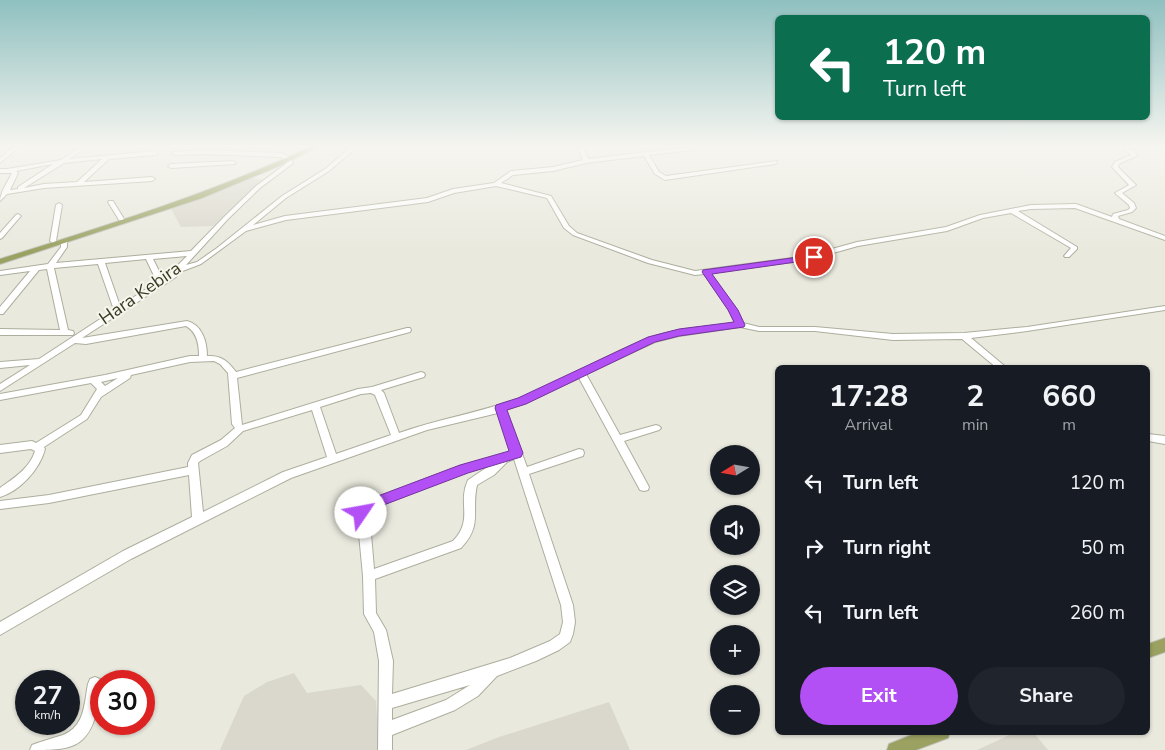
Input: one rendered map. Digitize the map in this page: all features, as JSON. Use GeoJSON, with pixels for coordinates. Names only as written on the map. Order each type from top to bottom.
{"type":"FeatureCollection","features":[{"type":"Feature","properties":{"kind":"main road"},"geometry":{"type":"LineString","coordinates":[[0,260],[233,182]]}},
{"type":"Feature","properties":{"kind":"main road"},"geometry":{"type":"LineString","coordinates":[[0,260],[64,241],[234,182]]}},
{"type":"Feature","properties":{"kind":"main road"},"geometry":{"type":"LineString","coordinates":[[1150,650],[1165,645]]}},
{"type":"Feature","properties":{"kind":"main road"},"geometry":{"type":"LineString","coordinates":[[895,750],[934,735]]}},
{"type":"Feature","properties":{"kind":"street"},"geometry":{"type":"LineString","coordinates":[[0,199],[6,193],[11,182]]}},
{"type":"Feature","properties":{"kind":"street"},"geometry":{"type":"LineString","coordinates":[[6,193],[28,182]]}},
{"type":"Feature","properties":{"kind":"street"},"geometry":{"type":"LineString","coordinates":[[17,189],[97,182]]}},
{"type":"Feature","properties":{"kind":"street","name":"Hara Kebira"},"geometry":{"type":"LineString","coordinates":[[0,388],[178,271],[216,227],[263,182]]}},
{"type":"Feature","properties":{"kind":"street"},"geometry":{"type":"LineString","coordinates":[[178,271],[206,259],[284,197],[308,182]]}},
{"type":"Feature","properties":{"kind":"street"},"geometry":{"type":"LineString","coordinates":[[1116,221],[1115,215],[1134,208],[1132,204],[1118,193],[1133,185],[1130,182]]}},
{"type":"Feature","properties":{"kind":"street"},"geometry":{"type":"LineString","coordinates":[[246,229],[285,218],[420,202],[453,191],[496,184],[549,197],[566,227],[583,238],[671,268],[706,272],[808,258],[856,244],[947,229],[966,221],[1011,210],[1071,206],[1165,238]]}},
{"type":"Feature","properties":{"kind":"street"},"geometry":{"type":"LineString","coordinates":[[111,202],[122,219]]}},
{"type":"Feature","properties":{"kind":"street"},"geometry":{"type":"LineString","coordinates":[[53,241],[59,205]]}},
{"type":"Feature","properties":{"kind":"street"},"geometry":{"type":"LineString","coordinates":[[1011,210],[1076,248],[1067,256]]}},
{"type":"Feature","properties":{"kind":"street"},"geometry":{"type":"LineString","coordinates":[[0,237],[18,216]]}},
{"type":"Feature","properties":{"kind":"street"},"geometry":{"type":"LineString","coordinates":[[64,241],[64,247],[50,266],[64,333]]}},
{"type":"Feature","properties":{"kind":"street"},"geometry":{"type":"LineString","coordinates":[[0,273],[37,267],[193,253]]}},
{"type":"Feature","properties":{"kind":"street"},"geometry":{"type":"LineString","coordinates":[[148,256],[161,283]]}},
{"type":"Feature","properties":{"kind":"street"},"geometry":{"type":"LineString","coordinates":[[101,262],[118,311]]}},
{"type":"Feature","properties":{"kind":"street"},"geometry":{"type":"LineString","coordinates":[[0,312],[37,267]]}},
{"type":"Feature","properties":{"kind":"street"},"geometry":{"type":"LineString","coordinates":[[706,272],[733,310],[740,325]]}},
{"type":"Feature","properties":{"kind":"street"},"geometry":{"type":"LineString","coordinates":[[0,629],[127,555],[287,475],[396,436],[501,408],[652,340],[679,333],[740,325],[759,329],[815,329],[893,337],[964,336],[1027,330],[1165,308]]}},
{"type":"Feature","properties":{"kind":"street"},"geometry":{"type":"LineString","coordinates":[[72,340],[86,341],[187,323],[193,326],[201,340],[203,358]]}},
{"type":"Feature","properties":{"kind":"street"},"geometry":{"type":"LineString","coordinates":[[232,376],[407,330]]}},
{"type":"Feature","properties":{"kind":"street"},"geometry":{"type":"LineString","coordinates":[[0,332],[82,333]]}},
{"type":"Feature","properties":{"kind":"street"},"geometry":{"type":"LineString","coordinates":[[964,336],[999,365]]}},
{"type":"Feature","properties":{"kind":"street"},"geometry":{"type":"LineString","coordinates":[[0,396],[94,380],[203,358],[215,358],[223,362],[232,372],[237,424],[240,428]]}},
{"type":"Feature","properties":{"kind":"street"},"geometry":{"type":"LineString","coordinates":[[0,365],[39,361]]}},
{"type":"Feature","properties":{"kind":"street"},"geometry":{"type":"LineString","coordinates":[[0,449],[38,446],[84,417],[100,394],[134,372]]}},
{"type":"Feature","properties":{"kind":"street"},"geometry":{"type":"LineString","coordinates":[[581,373],[644,487]]}},
{"type":"Feature","properties":{"kind":"street"},"geometry":{"type":"LineString","coordinates":[[198,520],[193,470],[196,458],[224,443],[240,428],[422,374]]}},
{"type":"Feature","properties":{"kind":"street"},"geometry":{"type":"LineString","coordinates":[[94,380],[101,385],[100,394]]}},
{"type":"Feature","properties":{"kind":"street"},"geometry":{"type":"LineString","coordinates":[[372,390],[379,393],[396,436]]}},
{"type":"Feature","properties":{"kind":"street"},"geometry":{"type":"LineString","coordinates":[[315,406],[333,459]]}},
{"type":"Feature","properties":{"kind":"street"},"geometry":{"type":"LineString","coordinates":[[386,703],[529,658],[564,640],[569,625],[567,604],[501,408]]}},
{"type":"Feature","properties":{"kind":"street"},"geometry":{"type":"LineString","coordinates":[[618,439],[656,428]]}},
{"type":"Feature","properties":{"kind":"street"},"geometry":{"type":"LineString","coordinates":[[1150,438],[1165,440]]}},
{"type":"Feature","properties":{"kind":"street"},"geometry":{"type":"LineString","coordinates":[[0,493],[22,477],[34,464],[39,453],[38,446]]}},
{"type":"Feature","properties":{"kind":"street"},"geometry":{"type":"LineString","coordinates":[[385,750],[386,661],[380,630],[370,614],[365,534],[360,518],[367,506],[472,466],[503,459],[516,453]]}},
{"type":"Feature","properties":{"kind":"street"},"geometry":{"type":"LineString","coordinates":[[523,472],[579,453]]}},
{"type":"Feature","properties":{"kind":"street"},"geometry":{"type":"LineString","coordinates":[[369,576],[457,545],[468,531],[472,483],[490,472],[503,459]]}},
{"type":"Feature","properties":{"kind":"street"},"geometry":{"type":"LineString","coordinates":[[0,505],[49,499],[193,470]]}},
{"type":"Feature","properties":{"kind":"street"},"geometry":{"type":"LineString","coordinates":[[386,730],[450,705],[473,692],[494,669]]}},
{"type":"Feature","properties":{"kind":"street"},"geometry":{"type":"LineString","coordinates":[[37,750],[69,740],[84,731],[90,709]]}},
{"type":"Feature","properties":{"kind":"shaded area"},"geometry":{"type":"Polygon","coordinates":[[[241,182],[263,182],[213,226],[181,227],[171,209],[241,182]]]}},
{"type":"Feature","properties":{"kind":"shaded area"},"geometry":{"type":"Polygon","coordinates":[[[294,673],[307,693],[361,685],[376,701],[379,750],[220,750],[244,696],[267,682],[294,673]]]}},
{"type":"Feature","properties":{"kind":"shaded area"},"geometry":{"type":"Polygon","coordinates":[[[609,702],[630,750],[466,750],[499,737],[609,702]]]}},
{"type":"Feature","properties":{"kind":"shaded area"},"geometry":{"type":"Polygon","coordinates":[[[1010,735],[1036,735],[1048,750],[977,750],[1010,735]]]}},
{"type":"Feature","properties":{"kind":"route"},"geometry":{"type":"LineString","coordinates":[[361,513],[367,506],[376,502],[480,463],[503,459],[516,453],[501,408],[522,401],[652,340],[720,326],[740,325],[733,310],[706,272],[763,266],[814,257]]}}]}
